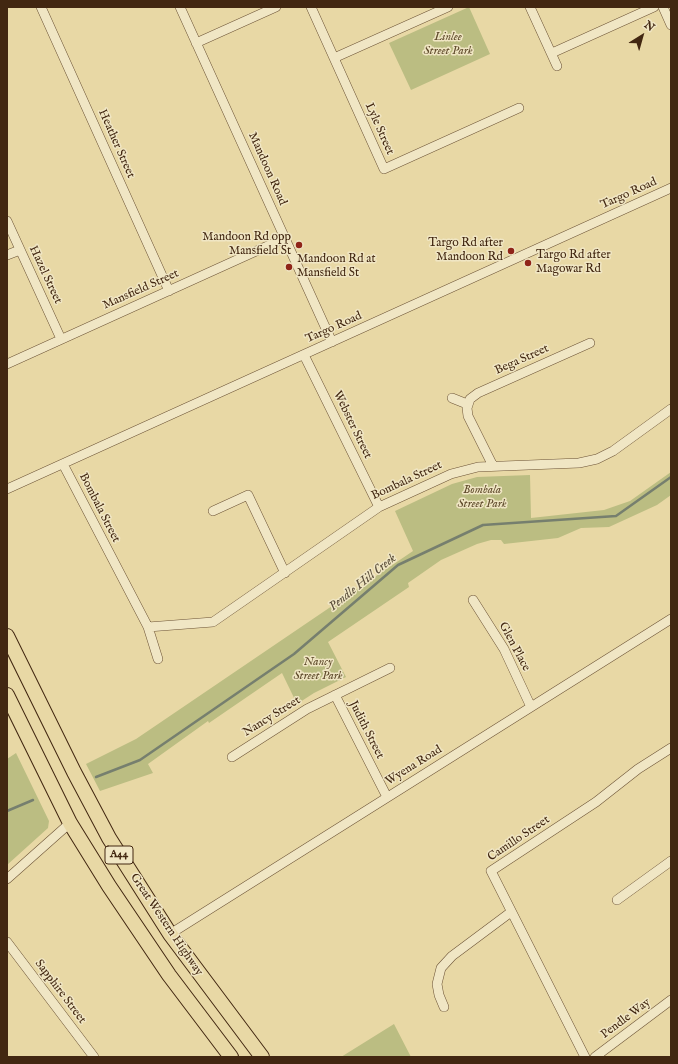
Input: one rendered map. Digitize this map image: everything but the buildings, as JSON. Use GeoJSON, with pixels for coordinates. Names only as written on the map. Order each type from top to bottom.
{"type":"FeatureCollection","features":[{"type":"Feature","properties":{"kind":"highway","name":"Great Western Highway"},"geometry":{"type":"LineString","coordinates":[[7,636],[74,772],[109,838],[170,934],[262,1057]]}},
{"type":"Feature","properties":{"kind":"highway","name":"Great Western Highway"},"geometry":{"type":"LineString","coordinates":[[7,695],[70,823],[135,927],[231,1057]]}},
{"type":"Feature","properties":{"kind":"street","name":"Heather Street"},"geometry":{"type":"LineString","coordinates":[[41,7],[169,290]]}},
{"type":"Feature","properties":{"kind":"street","name":"Mandoon Road"},"geometry":{"type":"LineString","coordinates":[[180,7],[332,342]]}},
{"type":"Feature","properties":{"kind":"street"},"geometry":{"type":"LineString","coordinates":[[196,43],[276,7]]}},
{"type":"Feature","properties":{"kind":"street","name":"Lyle Street"},"geometry":{"type":"LineString","coordinates":[[311,7],[384,169],[519,108]]}},
{"type":"Feature","properties":{"kind":"street"},"geometry":{"type":"LineString","coordinates":[[334,58],[448,7]]}},
{"type":"Feature","properties":{"kind":"street"},"geometry":{"type":"LineString","coordinates":[[530,7],[557,66]]}},
{"type":"Feature","properties":{"kind":"street"},"geometry":{"type":"LineString","coordinates":[[552,53],[654,7]]}},
{"type":"Feature","properties":{"kind":"street"},"geometry":{"type":"LineString","coordinates":[[663,7],[670,23]]}},
{"type":"Feature","properties":{"kind":"street","name":"Targo Road"},"geometry":{"type":"LineString","coordinates":[[7,489],[671,188]]}},
{"type":"Feature","properties":{"kind":"street","name":"Hazel Street"},"geometry":{"type":"LineString","coordinates":[[7,221],[61,339]]}},
{"type":"Feature","properties":{"kind":"street","name":"Mansfield Street"},"geometry":{"type":"LineString","coordinates":[[7,364],[285,238]]}},
{"type":"Feature","properties":{"kind":"street"},"geometry":{"type":"LineString","coordinates":[[7,255],[20,250]]}},
{"type":"Feature","properties":{"kind":"street","name":"Bega Street"},"geometry":{"type":"LineString","coordinates":[[467,404],[470,399],[478,393],[590,343]]}},
{"type":"Feature","properties":{"kind":"street","name":"Webster Street"},"geometry":{"type":"LineString","coordinates":[[304,355],[379,506]]}},
{"type":"Feature","properties":{"kind":"street"},"geometry":{"type":"LineString","coordinates":[[452,398],[467,404],[468,416],[493,466]]}},
{"type":"Feature","properties":{"kind":"street","name":"Bombala Street"},"geometry":{"type":"LineString","coordinates":[[148,627],[213,622],[379,506],[451,474],[473,468],[579,462],[597,459],[613,451],[671,409]]}},
{"type":"Feature","properties":{"kind":"street","name":"Bombala Street"},"geometry":{"type":"LineString","coordinates":[[63,464],[148,627],[158,659]]}},
{"type":"Feature","properties":{"kind":"street"},"geometry":{"type":"LineString","coordinates":[[213,511],[248,495],[285,573]]}},
{"type":"Feature","properties":{"kind":"street","name":"Glen Place"},"geometry":{"type":"LineString","coordinates":[[473,600],[504,649],[532,707]]}},
{"type":"Feature","properties":{"kind":"street","name":"Wyena Road"},"geometry":{"type":"LineString","coordinates":[[170,934],[671,619]]}},
{"type":"Feature","properties":{"kind":"street","name":"Nancy Street"},"geometry":{"type":"LineString","coordinates":[[232,757],[307,708],[390,668]]}},
{"type":"Feature","properties":{"kind":"street","name":"Judith Street"},"geometry":{"type":"LineString","coordinates":[[335,695],[388,797]]}},
{"type":"Feature","properties":{"kind":"street","name":"Camillo Street"},"geometry":{"type":"LineString","coordinates":[[585,1057],[491,870],[596,802],[638,769],[671,748]]}},
{"type":"Feature","properties":{"kind":"street"},"geometry":{"type":"LineString","coordinates":[[7,879],[70,823]]}},
{"type":"Feature","properties":{"kind":"street"},"geometry":{"type":"LineString","coordinates":[[617,900],[671,861]]}},
{"type":"Feature","properties":{"kind":"street"},"geometry":{"type":"LineString","coordinates":[[444,1007],[439,995],[438,984],[441,968],[452,956],[511,912]]}},
{"type":"Feature","properties":{"kind":"street","name":"Sapphire Street"},"geometry":{"type":"LineString","coordinates":[[7,942],[94,1057]]}},
{"type":"Feature","properties":{"kind":"street","name":"Pendle Way"},"geometry":{"type":"LineString","coordinates":[[595,1057],[671,1000]]}},
{"type":"Feature","properties":{"kind":"green space","name":"Linlee Street Park"},"geometry":{"type":"Polygon","coordinates":[[[469,7],[490,54],[411,90],[389,43],[469,7]]]}},
{"type":"Feature","properties":{"kind":"green space"},"geometry":{"type":"Polygon","coordinates":[[[671,472],[671,495],[657,505],[609,527],[581,528],[558,538],[504,544],[501,540],[491,540],[477,544],[441,560],[408,583],[409,587],[328,642],[346,677],[314,693],[297,704],[282,673],[209,723],[208,721],[148,764],[153,773],[100,791],[86,764],[136,739],[413,551],[395,511],[452,484],[477,477],[530,475],[531,518],[604,510],[630,501],[671,472]]]}},
{"type":"Feature","properties":{"kind":"green space"},"geometry":{"type":"Polygon","coordinates":[[[16,753],[49,821],[48,828],[7,865],[7,759],[16,753]]]}},
{"type":"Feature","properties":{"kind":"green space"},"geometry":{"type":"Polygon","coordinates":[[[394,1024],[411,1057],[341,1057],[394,1024]]]}},
{"type":"Feature","properties":{"kind":"waterway","name":"Pendle Hill Creek"},"geometry":{"type":"LineString","coordinates":[[96,777],[140,760],[294,654],[398,565],[483,525],[616,516],[671,477]]}},
{"type":"Feature","properties":{"kind":"waterway","name":"Pendle Hill Creek"},"geometry":{"type":"LineString","coordinates":[[7,811],[33,800]]}},
{"type":"Feature","properties":{"kind":"place","name":"Mandoon Rd opp Mansfield St"},"geometry":{"type":"Point","coordinates":[299,245]}},
{"type":"Feature","properties":{"kind":"place","name":"Targo Rd after Mandoon Rd"},"geometry":{"type":"Point","coordinates":[511,251]}},
{"type":"Feature","properties":{"kind":"place","name":"Targo Rd after Magowar Rd"},"geometry":{"type":"Point","coordinates":[528,263]}},
{"type":"Feature","properties":{"kind":"place","name":"Mandoon Rd at Mansfield St"},"geometry":{"type":"Point","coordinates":[289,267]}},
{"type":"Feature","properties":{"kind":"park label","name":"Bombala Street Park"},"geometry":{"type":"Point","coordinates":[482,498]}},
{"type":"Feature","properties":{"kind":"park label","name":"Nancy Street Park"},"geometry":{"type":"Point","coordinates":[318,670]}}]}
